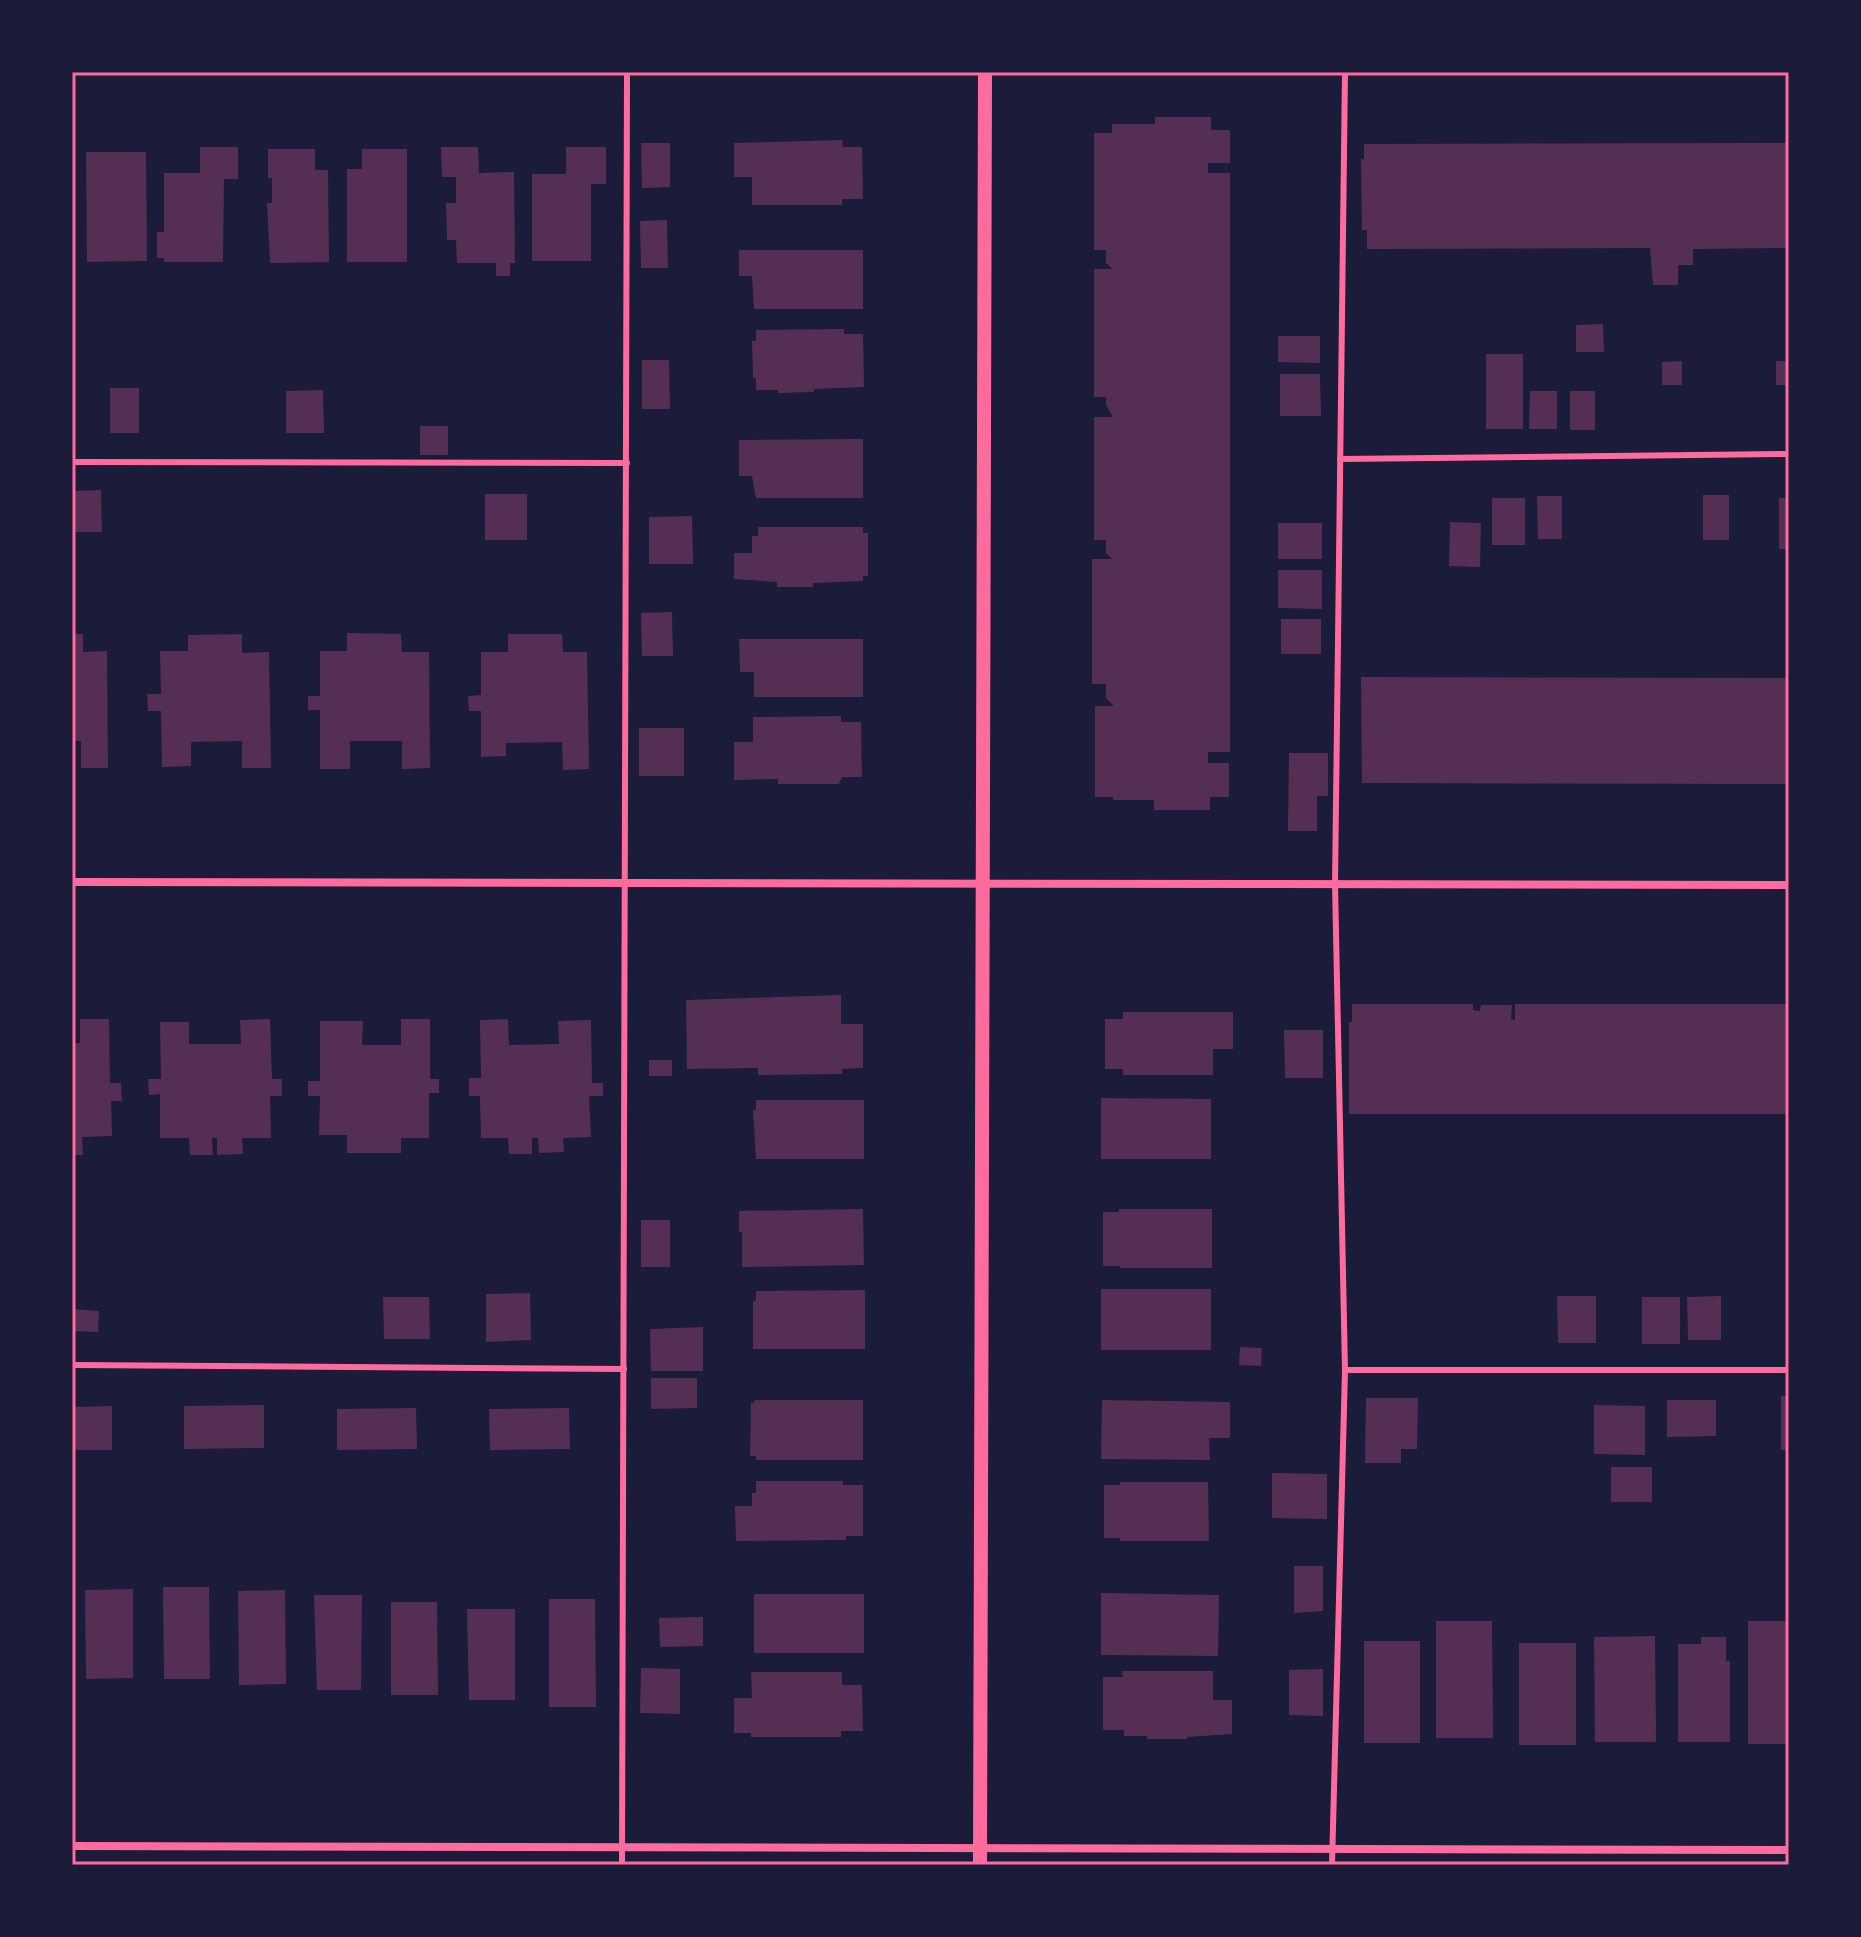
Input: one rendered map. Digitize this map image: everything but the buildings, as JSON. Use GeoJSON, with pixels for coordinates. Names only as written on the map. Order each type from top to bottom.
{"type":"FeatureCollection","features":[{"type":"Feature","properties":{"kind":"street"},"geometry":{"type":"LineString","coordinates":[[980,1865],[985,72]]}},
{"type":"Feature","properties":{"kind":"street"},"geometry":{"type":"LineString","coordinates":[[72,882],[1789,885]]}},
{"type":"Feature","properties":{"kind":"street"},"geometry":{"type":"LineString","coordinates":[[72,1846],[1789,1850]]}},
{"type":"Feature","properties":{"kind":"lane"},"geometry":{"type":"LineString","coordinates":[[622,1865],[627,72]]}},
{"type":"Feature","properties":{"kind":"lane"},"geometry":{"type":"LineString","coordinates":[[1332,1865],[1345,1370],[1335,884],[1345,72]]}},
{"type":"Feature","properties":{"kind":"lane"},"geometry":{"type":"LineString","coordinates":[[1340,459],[1789,454]]}},
{"type":"Feature","properties":{"kind":"lane"},"geometry":{"type":"LineString","coordinates":[[72,462],[627,463]]}},
{"type":"Feature","properties":{"kind":"lane"},"geometry":{"type":"LineString","coordinates":[[72,1365],[624,1369]]}},
{"type":"Feature","properties":{"kind":"lane"},"geometry":{"type":"LineString","coordinates":[[1345,1370],[1789,1370]]}}]}
